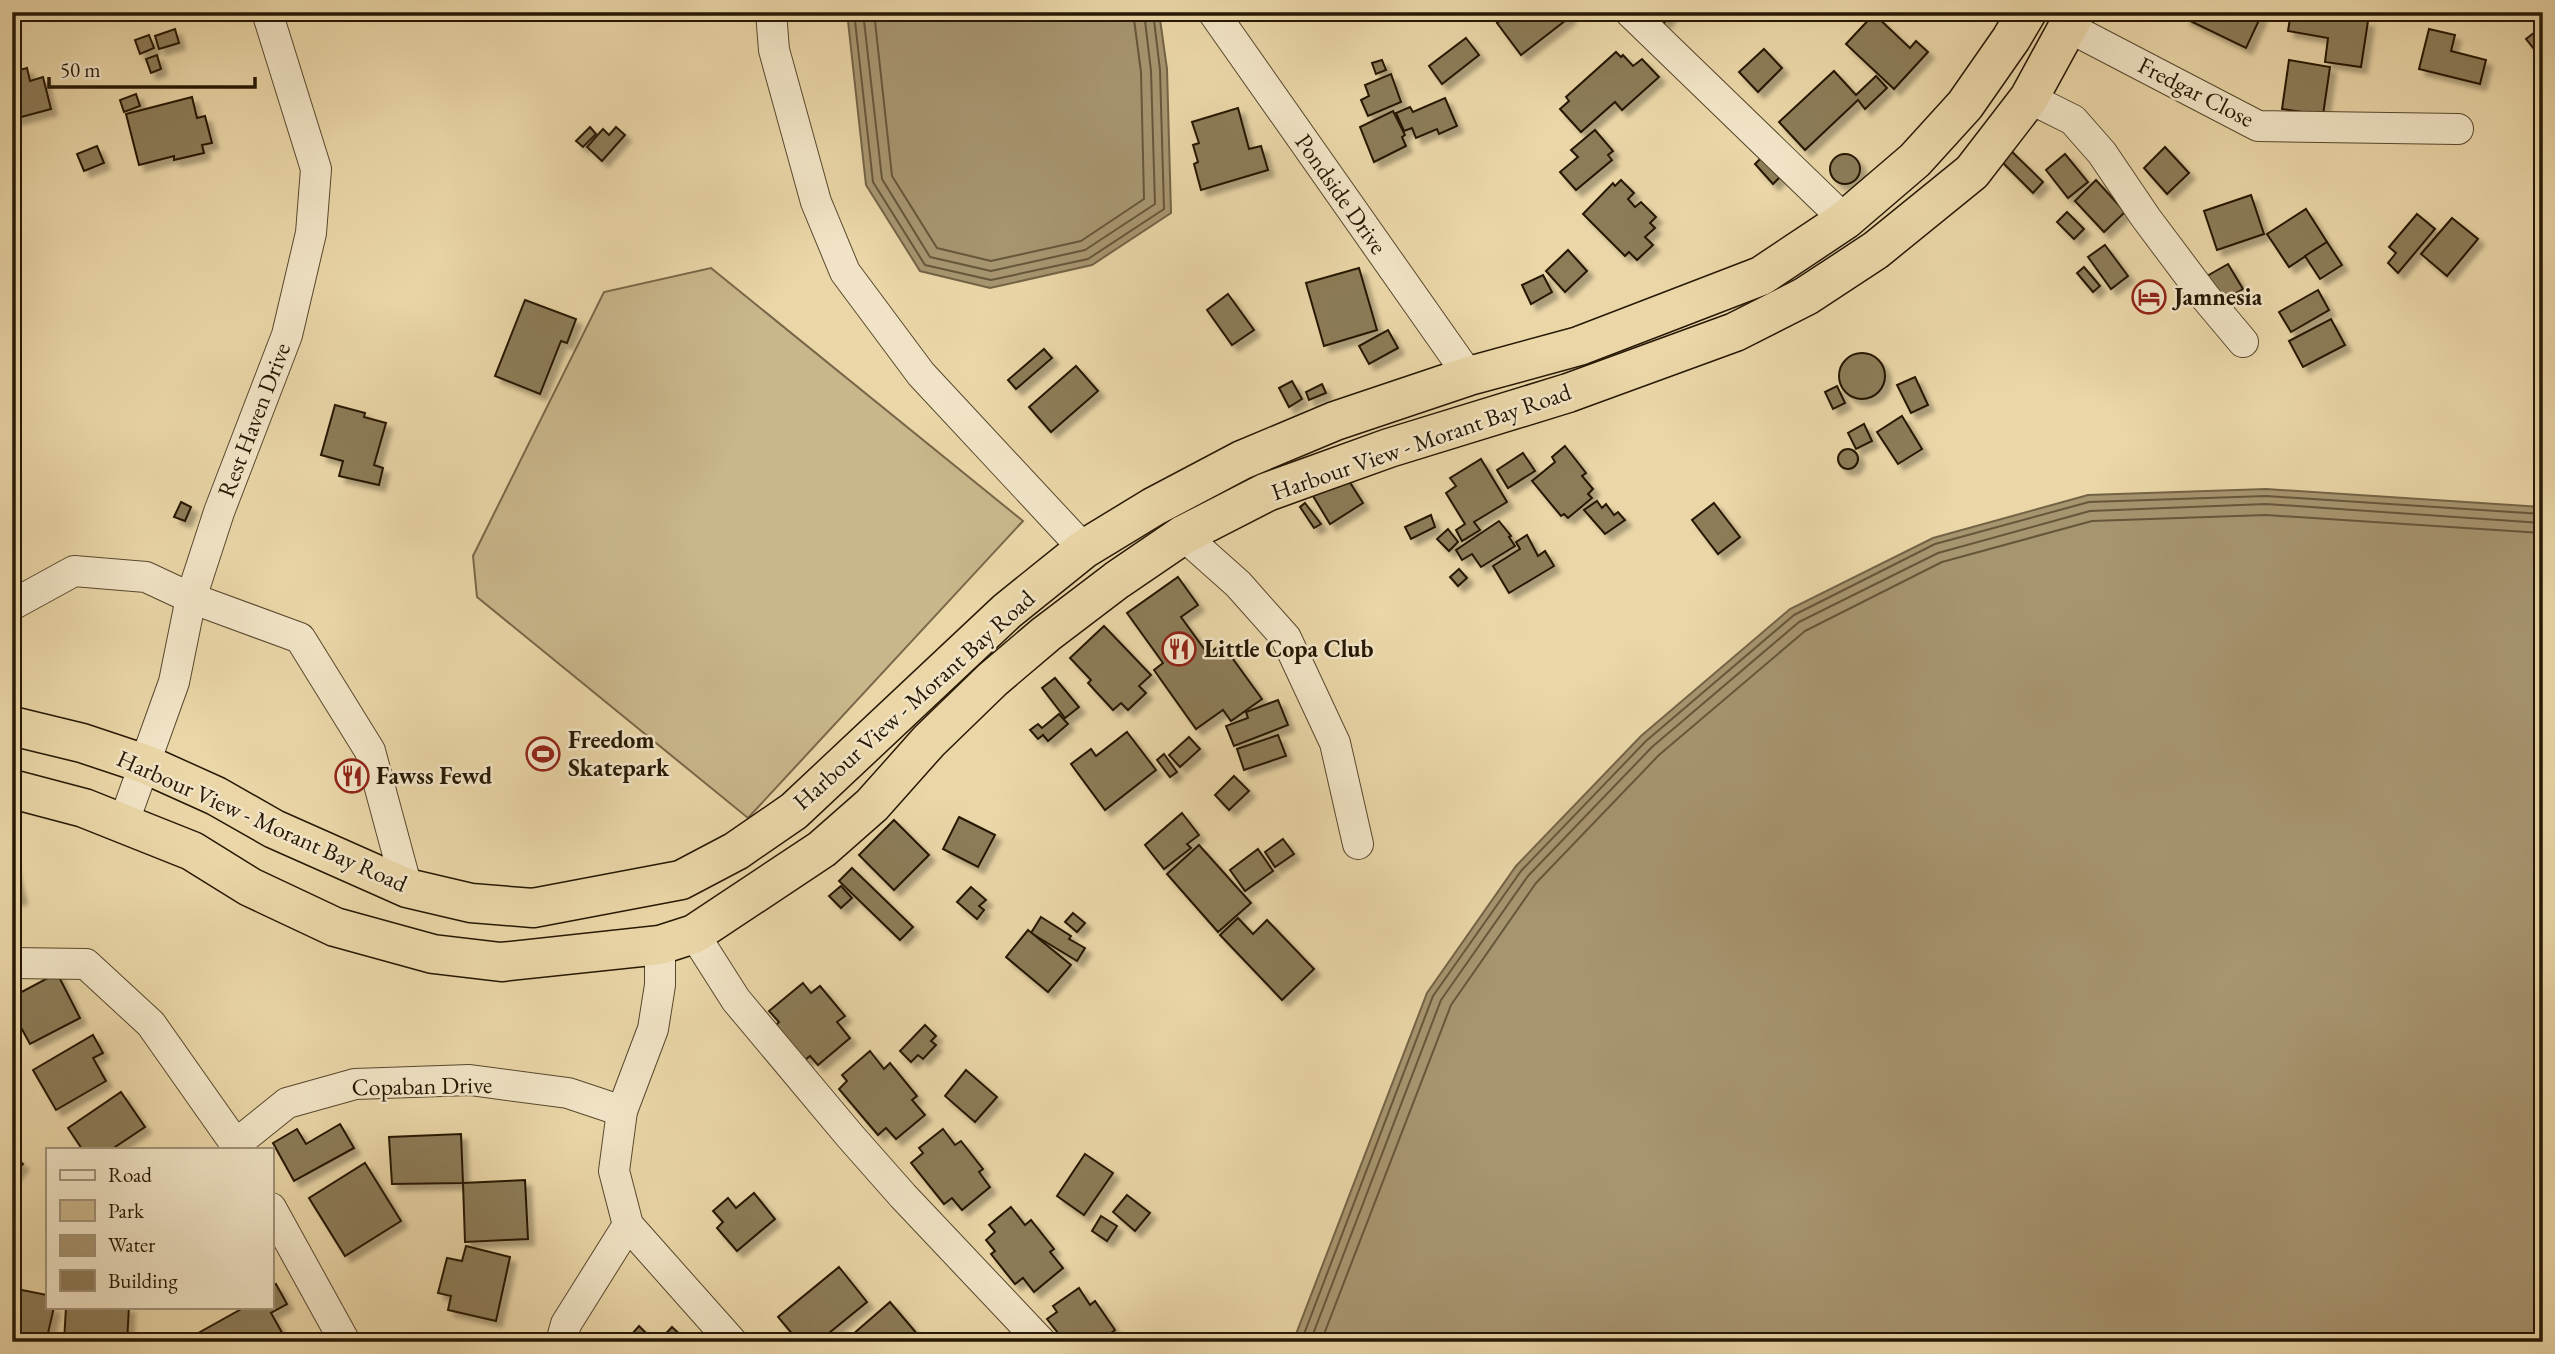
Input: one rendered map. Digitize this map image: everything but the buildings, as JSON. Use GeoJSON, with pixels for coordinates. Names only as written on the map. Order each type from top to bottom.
{"type":"FeatureCollection","features":[{"type":"Feature","properties":{"kind":"highway","name":"Harbour View - Morant Bay Road"},"geometry":{"type":"LineString","coordinates":[[12,726],[82,743],[145,764],[216,796],[274,829],[407,888],[471,904],[533,908],[681,880],[736,851],[794,811],[1007,611],[1084,549],[1153,507],[1242,460],[1335,421],[1469,376],[1579,346],[1761,276],[1845,220],[1915,160],[1965,104],[2027,12]]}},
{"type":"Feature","properties":{"kind":"highway","name":"Harbour View - Morant Bay Road"},"geometry":{"type":"LineString","coordinates":[[12,789],[84,808],[192,851],[250,887],[335,927],[433,954],[501,962],[677,939],[822,849],[872,805],[929,741],[1025,652],[1117,580],[1184,535],[1267,492],[1389,448],[1568,393],[1735,332],[1806,296],[1876,250],[1972,172],[2029,98],[2072,19]]}},
{"type":"Feature","properties":{"kind":"street","name":"Rest Haven Drive"},"geometry":{"type":"LineString","coordinates":[[123,824],[174,682],[191,598],[219,512],[287,335],[311,233],[316,169],[267,12]]}},
{"type":"Feature","properties":{"kind":"street"},"geometry":{"type":"LineString","coordinates":[[771,12],[774,50],[816,202],[845,272],[921,374],[1084,549]]}},
{"type":"Feature","properties":{"kind":"street","name":"Pondside Drive"},"geometry":{"type":"LineString","coordinates":[[1213,12],[1469,376]]}},
{"type":"Feature","properties":{"kind":"street"},"geometry":{"type":"LineString","coordinates":[[1630,12],[1845,220]]}},
{"type":"Feature","properties":{"kind":"street","name":"Fredgar Close"},"geometry":{"type":"LineString","coordinates":[[2072,19],[2258,126],[2458,129]]}},
{"type":"Feature","properties":{"kind":"street"},"geometry":{"type":"LineString","coordinates":[[2029,98],[2073,120],[2102,153],[2146,218],[2243,342]]}},
{"type":"Feature","properties":{"kind":"street"},"geometry":{"type":"LineString","coordinates":[[1184,535],[1238,584],[1286,638],[1335,743],[1357,844]]}},
{"type":"Feature","properties":{"kind":"street"},"geometry":{"type":"LineString","coordinates":[[12,605],[74,571],[146,577],[191,598],[300,638],[370,751],[407,888]]}},
{"type":"Feature","properties":{"kind":"street"},"geometry":{"type":"LineString","coordinates":[[732,1342],[628,1225],[614,1171],[622,1111],[653,1029],[660,985],[677,939],[736,1000],[903,1196],[1041,1342]]}},
{"type":"Feature","properties":{"kind":"street"},"geometry":{"type":"LineString","coordinates":[[12,963],[86,964],[151,1024],[237,1147]]}},
{"type":"Feature","properties":{"kind":"street","name":"Copaban Drive"},"geometry":{"type":"LineString","coordinates":[[237,1147],[287,1103],[355,1084],[470,1080],[568,1093],[622,1111]]}},
{"type":"Feature","properties":{"kind":"street"},"geometry":{"type":"LineString","coordinates":[[273,1212],[345,1342]]}},
{"type":"Feature","properties":{"kind":"street"},"geometry":{"type":"LineString","coordinates":[[561,1342],[566,1324],[628,1225]]}},
{"type":"Feature","properties":{"kind":"green space"},"geometry":{"type":"Polygon","coordinates":[[[711,268],[1023,521],[748,818],[477,597],[473,556],[604,292],[711,268]]]}},
{"type":"Feature","properties":{"kind":"water"},"geometry":{"type":"Polygon","coordinates":[[[847,12],[1159,12],[1167,69],[1171,213],[1092,265],[990,288],[920,271],[866,185],[847,12]]]}},
{"type":"Feature","properties":{"kind":"water"},"geometry":{"type":"Polygon","coordinates":[[[2266,489],[2543,507],[2543,1342],[1293,1342],[1427,993],[1516,866],[1641,736],[1790,609],[1933,538],[2088,495],[2266,489]]]}},
{"type":"Feature","properties":{"kind":"place","name":"Jamnesia"},"geometry":{"type":"Point","coordinates":[2149,297]}},
{"type":"Feature","properties":{"kind":"place","name":"Little Copa Club"},"geometry":{"type":"Point","coordinates":[1179,649]}},
{"type":"Feature","properties":{"kind":"place","name":"Freedom Skatepark"},"geometry":{"type":"Point","coordinates":[543,754]}},
{"type":"Feature","properties":{"kind":"place","name":"Fawss Fewd"},"geometry":{"type":"Point","coordinates":[352,776]}}]}
